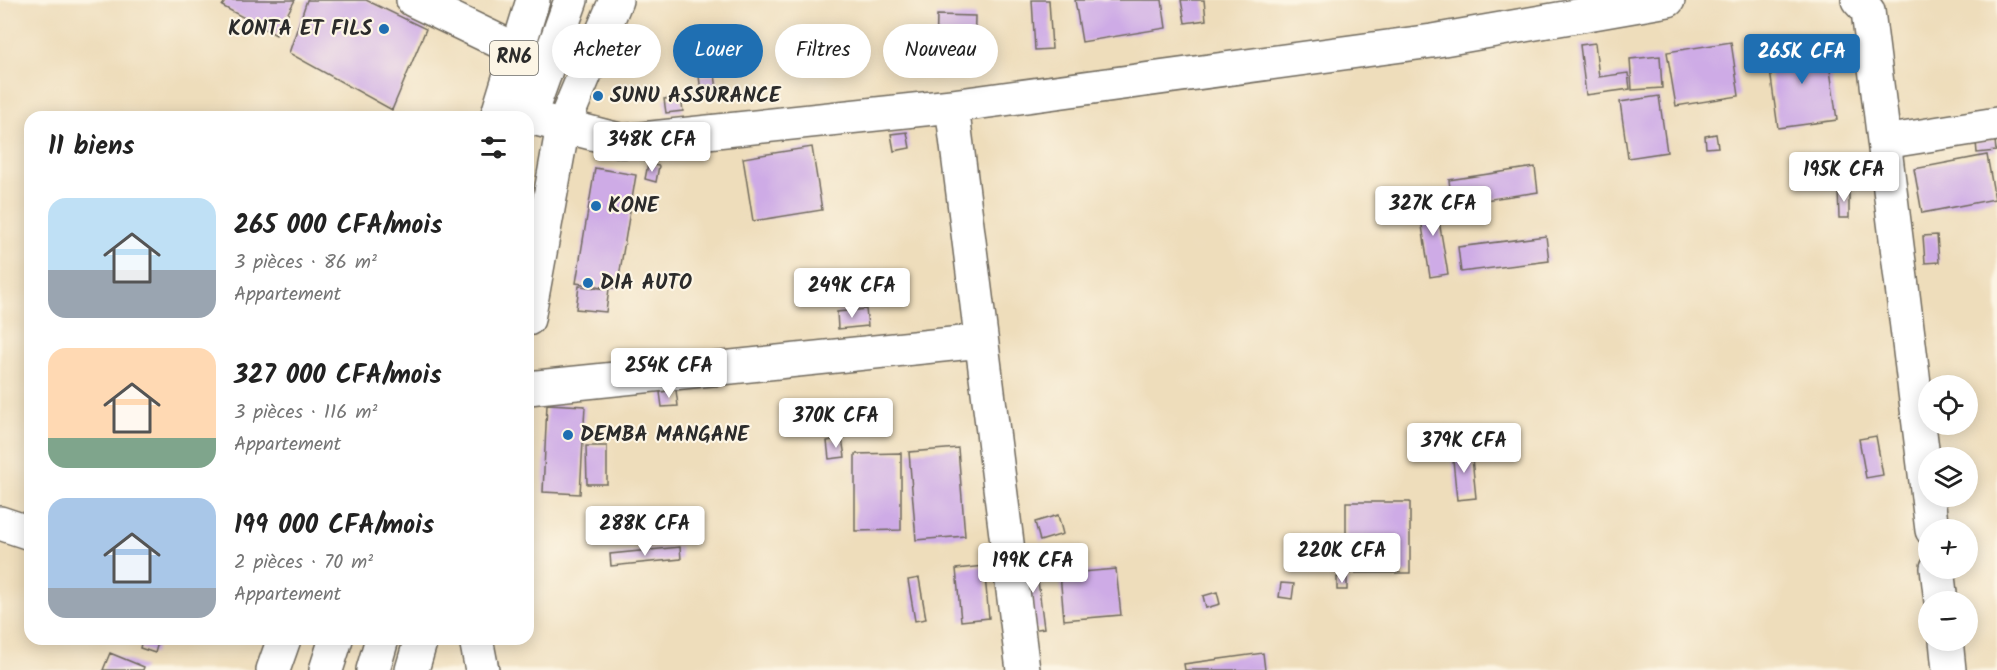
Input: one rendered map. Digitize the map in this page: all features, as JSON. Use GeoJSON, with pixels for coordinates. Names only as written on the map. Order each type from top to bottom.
{"type":"FeatureCollection","features":[{"type":"Feature","properties":{"kind":"main road"},"geometry":{"type":"LineString","coordinates":[[413,0],[517,50]]}},
{"type":"Feature","properties":{"kind":"main road","name":"RN6"},"geometry":{"type":"LineString","coordinates":[[498,109],[533,0]]}},
{"type":"Feature","properties":{"kind":"main road","name":"RN6"},"geometry":{"type":"LineString","coordinates":[[531,111],[572,0]]}},
{"type":"Feature","properties":{"kind":"main road"},"geometry":{"type":"LineString","coordinates":[[534,286],[563,126],[616,0]]}},
{"type":"Feature","properties":{"kind":"main road"},"geometry":{"type":"LineString","coordinates":[[534,120],[623,141],[952,106],[1432,41],[1668,0]]}},
{"type":"Feature","properties":{"kind":"main road"},"geometry":{"type":"LineString","coordinates":[[1858,0],[1868,11],[1931,519]]}},
{"type":"Feature","properties":{"kind":"main road"},"geometry":{"type":"LineString","coordinates":[[952,106],[1023,670]]}},
{"type":"Feature","properties":{"kind":"main road"},"geometry":{"type":"LineString","coordinates":[[1884,142],[1997,124]]}},
{"type":"Feature","properties":{"kind":"main road"},"geometry":{"type":"LineString","coordinates":[[534,387],[981,341]]}},
{"type":"Feature","properties":{"kind":"main road"},"geometry":{"type":"LineString","coordinates":[[0,523],[24,531]]}},
{"type":"Feature","properties":{"kind":"main road"},"geometry":{"type":"LineString","coordinates":[[273,670],[282,645]]}},
{"type":"Feature","properties":{"kind":"main road"},"geometry":{"type":"LineString","coordinates":[[326,670],[334,645]]}},
{"type":"Feature","properties":{"kind":"main road"},"geometry":{"type":"LineString","coordinates":[[373,670],[380,645]]}},
{"type":"Feature","properties":{"kind":"main road"},"geometry":{"type":"LineString","coordinates":[[412,670],[419,645]]}},
{"type":"Feature","properties":{"kind":"main road"},"geometry":{"type":"LineString","coordinates":[[477,645],[482,670]]}},
{"type":"Feature","properties":{"kind":"main road"},"geometry":{"type":"LineString","coordinates":[[1947,651],[1949,670]]}},
{"type":"Feature","properties":{"kind":"building"},"geometry":{"type":"Polygon","coordinates":[[[226,0],[295,0],[276,35],[222,6],[226,0]]]}},
{"type":"Feature","properties":{"kind":"building"},"geometry":{"type":"Polygon","coordinates":[[[307,0],[366,0],[426,29],[392,110],[289,53],[307,0]]]}},
{"type":"Feature","properties":{"kind":"building"},"geometry":{"type":"Polygon","coordinates":[[[1032,0],[1049,0],[1052,49],[1035,50],[1032,0]]]}},
{"type":"Feature","properties":{"kind":"building"},"geometry":{"type":"Polygon","coordinates":[[[1075,0],[1162,0],[1166,28],[1082,42],[1075,0]]]}},
{"type":"Feature","properties":{"kind":"building"},"geometry":{"type":"Polygon","coordinates":[[[1181,0],[1204,0],[1206,20],[1185,23],[1181,0]]]}},
{"type":"Feature","properties":{"kind":"building"},"geometry":{"type":"Polygon","coordinates":[[[937,15],[975,16],[975,24],[937,24],[937,15]]]}},
{"type":"Feature","properties":{"kind":"building"},"geometry":{"type":"Polygon","coordinates":[[[1826,41],[1837,120],[1778,128],[1767,49],[1826,41]]]}},
{"type":"Feature","properties":{"kind":"building"},"geometry":{"type":"Polygon","coordinates":[[[1731,42],[1739,96],[1676,106],[1667,52],[1731,42]]]}},
{"type":"Feature","properties":{"kind":"building"},"geometry":{"type":"Polygon","coordinates":[[[1595,43],[1599,77],[1628,73],[1630,89],[1586,95],[1580,45],[1595,43]]]}},
{"type":"Feature","properties":{"kind":"building"},"geometry":{"type":"Polygon","coordinates":[[[1660,56],[1662,88],[1632,90],[1630,59],[1660,56]]]}},
{"type":"Feature","properties":{"kind":"building"},"geometry":{"type":"Polygon","coordinates":[[[699,78],[716,78],[717,90],[701,92],[699,78]]]}},
{"type":"Feature","properties":{"kind":"building"},"geometry":{"type":"Polygon","coordinates":[[[1659,96],[1667,152],[1628,158],[1620,102],[1659,96]]]}},
{"type":"Feature","properties":{"kind":"building"},"geometry":{"type":"Polygon","coordinates":[[[681,97],[683,111],[666,113],[664,99],[681,97]]]}},
{"type":"Feature","properties":{"kind":"building"},"geometry":{"type":"Polygon","coordinates":[[[907,132],[910,148],[894,151],[891,134],[907,132]]]}},
{"type":"Feature","properties":{"kind":"building"},"geometry":{"type":"Polygon","coordinates":[[[1716,134],[1718,147],[1706,148],[1705,136],[1716,134]]]}},
{"type":"Feature","properties":{"kind":"building"},"geometry":{"type":"Polygon","coordinates":[[[1995,140],[1996,151],[1977,153],[1976,142],[1995,140]]]}},
{"type":"Feature","properties":{"kind":"building"},"geometry":{"type":"Polygon","coordinates":[[[812,147],[822,210],[753,221],[743,158],[812,147]]]}},
{"type":"Feature","properties":{"kind":"building"},"geometry":{"type":"Polygon","coordinates":[[[1987,155],[1995,199],[1922,213],[1914,169],[1987,155]]]}},
{"type":"Feature","properties":{"kind":"building"},"geometry":{"type":"Polygon","coordinates":[[[648,164],[659,166],[656,182],[645,179],[648,164]]]}},
{"type":"Feature","properties":{"kind":"building"},"geometry":{"type":"Polygon","coordinates":[[[1535,167],[1538,192],[1452,205],[1449,180],[1535,167]]]}},
{"type":"Feature","properties":{"kind":"building"},"geometry":{"type":"Polygon","coordinates":[[[595,168],[636,175],[617,289],[576,283],[595,168]]]}},
{"type":"Feature","properties":{"kind":"building"},"geometry":{"type":"Polygon","coordinates":[[[1838,189],[1849,189],[1849,218],[1839,218],[1838,189]]]}},
{"type":"Feature","properties":{"kind":"building"},"geometry":{"type":"Polygon","coordinates":[[[1435,197],[1448,274],[1430,277],[1418,200],[1435,197]]]}},
{"type":"Feature","properties":{"kind":"building"},"geometry":{"type":"Polygon","coordinates":[[[1937,235],[1939,262],[1925,263],[1923,236],[1937,235]]]}},
{"type":"Feature","properties":{"kind":"building"},"geometry":{"type":"Polygon","coordinates":[[[1546,236],[1549,261],[1461,272],[1458,247],[1546,236]]]}},
{"type":"Feature","properties":{"kind":"building"},"geometry":{"type":"Polygon","coordinates":[[[579,286],[609,289],[606,312],[576,309],[579,286]]]}},
{"type":"Feature","properties":{"kind":"building"},"geometry":{"type":"Polygon","coordinates":[[[866,309],[868,326],[838,329],[837,312],[866,309]]]}},
{"type":"Feature","properties":{"kind":"building"},"geometry":{"type":"Polygon","coordinates":[[[676,390],[678,406],[662,407],[660,392],[676,390]]]}},
{"type":"Feature","properties":{"kind":"building"},"geometry":{"type":"Polygon","coordinates":[[[547,404],[585,406],[580,494],[543,492],[547,404]]]}},
{"type":"Feature","properties":{"kind":"building"},"geometry":{"type":"Polygon","coordinates":[[[1876,436],[1883,475],[1866,478],[1859,439],[1876,436]]]}},
{"type":"Feature","properties":{"kind":"building"},"geometry":{"type":"Polygon","coordinates":[[[842,438],[845,457],[829,459],[827,441],[842,438]]]}},
{"type":"Feature","properties":{"kind":"building"},"geometry":{"type":"Polygon","coordinates":[[[586,446],[607,446],[607,484],[587,484],[586,446]]]}},
{"type":"Feature","properties":{"kind":"building"},"geometry":{"type":"Polygon","coordinates":[[[958,448],[965,536],[916,540],[909,452],[958,448]]]}},
{"type":"Feature","properties":{"kind":"building"},"geometry":{"type":"Polygon","coordinates":[[[1471,448],[1476,498],[1457,500],[1452,450],[1471,448]]]}},
{"type":"Feature","properties":{"kind":"building"},"geometry":{"type":"Polygon","coordinates":[[[901,453],[901,530],[855,531],[855,454],[901,453]]]}},
{"type":"Feature","properties":{"kind":"building"},"geometry":{"type":"Polygon","coordinates":[[[1346,502],[1410,502],[1410,573],[1346,573],[1346,502]]]}},
{"type":"Feature","properties":{"kind":"building"},"geometry":{"type":"Polygon","coordinates":[[[1058,515],[1063,534],[1040,541],[1035,522],[1058,515]]]}},
{"type":"Feature","properties":{"kind":"building"},"geometry":{"type":"Polygon","coordinates":[[[680,547],[681,559],[611,566],[610,554],[680,547]]]}},
{"type":"Feature","properties":{"kind":"building"},"geometry":{"type":"Polygon","coordinates":[[[1035,557],[1044,628],[1031,630],[1022,559],[1035,557]]]}},
{"type":"Feature","properties":{"kind":"building"},"geometry":{"type":"Polygon","coordinates":[[[984,566],[989,618],[961,621],[956,569],[984,566]]]}},
{"type":"Feature","properties":{"kind":"building"},"geometry":{"type":"Polygon","coordinates":[[[1116,569],[1121,615],[1064,620],[1060,574],[1116,569]]]}},
{"type":"Feature","properties":{"kind":"building"},"geometry":{"type":"Polygon","coordinates":[[[1337,577],[1347,578],[1347,590],[1337,590],[1337,577]]]}},
{"type":"Feature","properties":{"kind":"building"},"geometry":{"type":"Polygon","coordinates":[[[919,578],[926,619],[915,621],[908,580],[919,578]]]}},
{"type":"Feature","properties":{"kind":"building"},"geometry":{"type":"Polygon","coordinates":[[[1281,583],[1294,584],[1292,599],[1279,597],[1281,583]]]}},
{"type":"Feature","properties":{"kind":"building"},"geometry":{"type":"Polygon","coordinates":[[[1217,592],[1220,604],[1206,608],[1203,596],[1217,592]]]}},
{"type":"Feature","properties":{"kind":"building"},"geometry":{"type":"Polygon","coordinates":[[[141,645],[157,645],[155,653],[140,648],[141,645]]]}},
{"type":"Feature","properties":{"kind":"building"},"geometry":{"type":"Polygon","coordinates":[[[110,653],[144,667],[143,670],[103,670],[110,653]]]}},
{"type":"Feature","properties":{"kind":"building"},"geometry":{"type":"Polygon","coordinates":[[[1263,653],[1265,670],[1185,670],[1184,664],[1263,653]]]}},
{"type":"Feature","properties":{"kind":"place","name":"KONTA ET FILS"},"geometry":{"type":"Point","coordinates":[384,29]}},
{"type":"Feature","properties":{"kind":"place","name":"SUNU ASSURANCE"},"geometry":{"type":"Point","coordinates":[598,96]}},
{"type":"Feature","properties":{"kind":"place","name":"KONE"},"geometry":{"type":"Point","coordinates":[596,206]}},
{"type":"Feature","properties":{"kind":"place","name":"DIA AUTO"},"geometry":{"type":"Point","coordinates":[588,283]}},
{"type":"Feature","properties":{"kind":"place","name":"DEMBA MANGANE"},"geometry":{"type":"Point","coordinates":[568,435]}}]}
